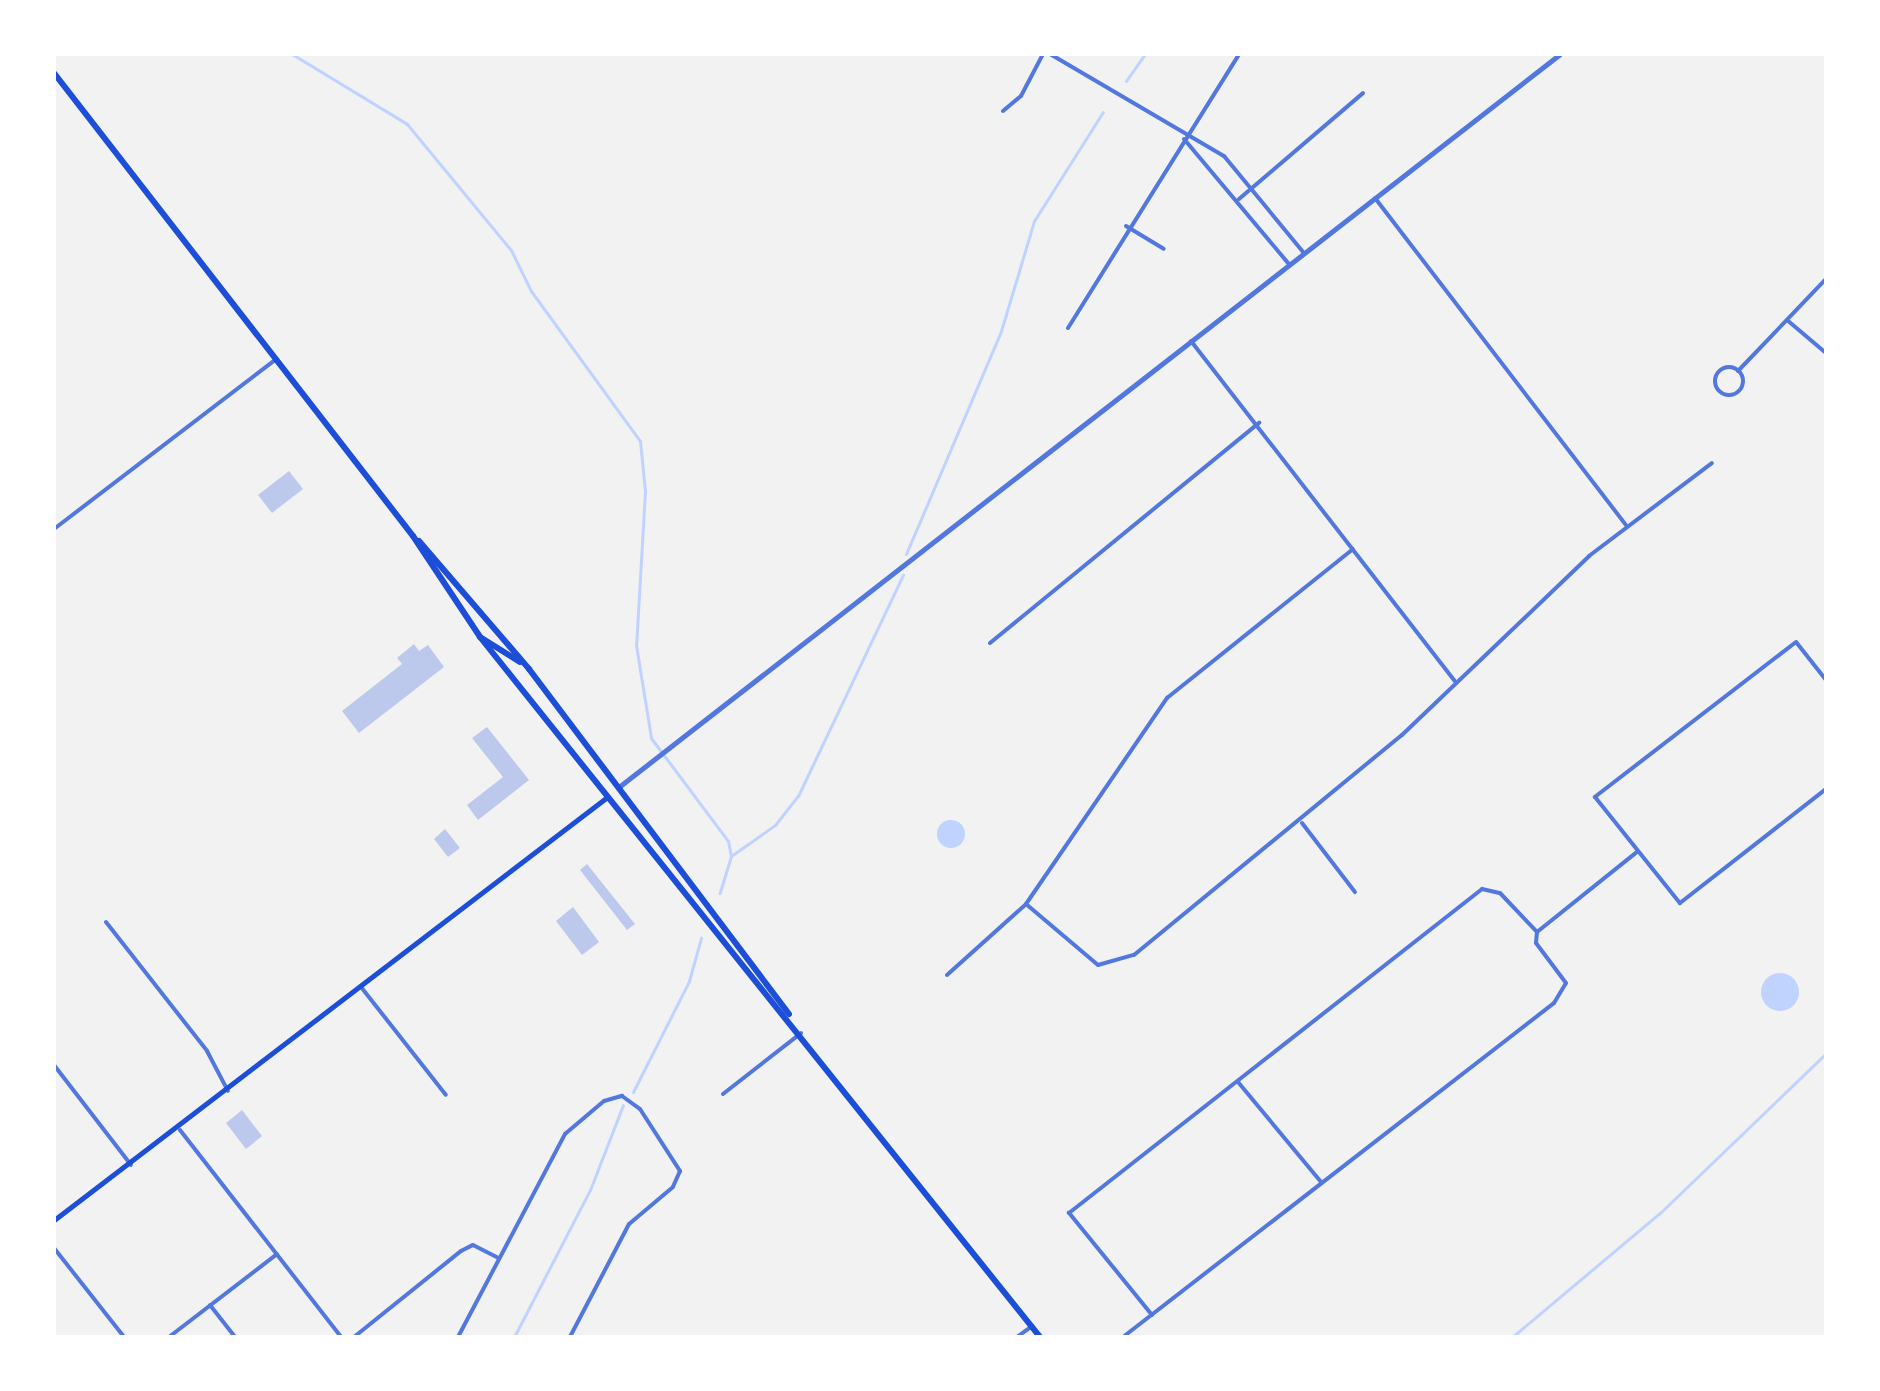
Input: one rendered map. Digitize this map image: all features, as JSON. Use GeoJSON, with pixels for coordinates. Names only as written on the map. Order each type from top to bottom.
{"type":"FeatureCollection","features":[{"type":"Feature","properties":{"kind":"main road"},"geometry":{"type":"LineString","coordinates":[[54,73],[413,536],[529,669],[620,786],[801,1033],[1040,1337]]}},
{"type":"Feature","properties":{"kind":"main road"},"geometry":{"type":"LineString","coordinates":[[413,536],[480,637],[796,1026]]}},
{"type":"Feature","properties":{"kind":"main road"},"geometry":{"type":"LineString","coordinates":[[480,637],[529,669]]}},
{"type":"Feature","properties":{"kind":"main road"},"geometry":{"type":"LineString","coordinates":[[54,1220],[180,1130],[620,786]]}},
{"type":"Feature","properties":{"kind":"street"},"geometry":{"type":"LineString","coordinates":[[1003,111],[1021,96],[1043,54]]}},
{"type":"Feature","properties":{"kind":"street"},"geometry":{"type":"LineString","coordinates":[[1050,54],[1184,139],[1239,199],[1288,263]]}},
{"type":"Feature","properties":{"kind":"street"},"geometry":{"type":"LineString","coordinates":[[1068,328],[1126,226],[1239,54]]}},
{"type":"Feature","properties":{"kind":"street"},"geometry":{"type":"LineString","coordinates":[[620,786],[1560,54]]}},
{"type":"Feature","properties":{"kind":"street"},"geometry":{"type":"LineString","coordinates":[[1239,199],[1363,93]]}},
{"type":"Feature","properties":{"kind":"street"},"geometry":{"type":"LineString","coordinates":[[1184,139],[1205,142],[1253,188],[1303,252]]}},
{"type":"Feature","properties":{"kind":"street"},"geometry":{"type":"LineString","coordinates":[[1374,196],[1626,525]]}},
{"type":"Feature","properties":{"kind":"street"},"geometry":{"type":"LineString","coordinates":[[1126,226],[1164,249]]}},
{"type":"Feature","properties":{"kind":"street"},"geometry":{"type":"LineString","coordinates":[[1738,371],[1739,390],[1719,391],[1718,372],[1738,371],[1826,279]]}},
{"type":"Feature","properties":{"kind":"street"},"geometry":{"type":"LineString","coordinates":[[1787,320],[1826,353]]}},
{"type":"Feature","properties":{"kind":"street"},"geometry":{"type":"LineString","coordinates":[[1191,341],[1259,423],[1455,681]]}},
{"type":"Feature","properties":{"kind":"street"},"geometry":{"type":"LineString","coordinates":[[54,529],[277,358]]}},
{"type":"Feature","properties":{"kind":"street"},"geometry":{"type":"LineString","coordinates":[[990,643],[1259,423]]}},
{"type":"Feature","properties":{"kind":"street"},"geometry":{"type":"LineString","coordinates":[[1026,904],[1070,946],[1110,967],[1302,823],[1626,525],[1712,463]]}},
{"type":"Feature","properties":{"kind":"street"},"geometry":{"type":"LineString","coordinates":[[947,975],[1026,904],[1167,698],[1353,549]]}},
{"type":"Feature","properties":{"kind":"street"},"geometry":{"type":"LineString","coordinates":[[1826,680],[1796,642],[1595,797],[1680,903],[1826,789]]}},
{"type":"Feature","properties":{"kind":"street"},"geometry":{"type":"LineString","coordinates":[[1302,823],[1355,892]]}},
{"type":"Feature","properties":{"kind":"street"},"geometry":{"type":"LineString","coordinates":[[1123,1337],[1554,1003],[1566,983],[1536,943],[1537,932],[1638,851]]}},
{"type":"Feature","properties":{"kind":"street"},"geometry":{"type":"LineString","coordinates":[[1152,1315],[1069,1213],[1482,889],[1500,893],[1537,932]]}},
{"type":"Feature","properties":{"kind":"street"},"geometry":{"type":"LineString","coordinates":[[106,922],[207,1051],[228,1091]]}},
{"type":"Feature","properties":{"kind":"street"},"geometry":{"type":"LineString","coordinates":[[361,987],[446,1095]]}},
{"type":"Feature","properties":{"kind":"street"},"geometry":{"type":"LineString","coordinates":[[723,1094],[801,1033]]}},
{"type":"Feature","properties":{"kind":"street"},"geometry":{"type":"LineString","coordinates":[[54,1065],[131,1165]]}},
{"type":"Feature","properties":{"kind":"street"},"geometry":{"type":"LineString","coordinates":[[1238,1082],[1321,1182]]}},
{"type":"Feature","properties":{"kind":"street"},"geometry":{"type":"LineString","coordinates":[[458,1337],[565,1134],[604,1101],[622,1096],[640,1109],[680,1171],[673,1187],[629,1224],[570,1337]]}},
{"type":"Feature","properties":{"kind":"street"},"geometry":{"type":"LineString","coordinates":[[180,1130],[341,1337]]}},
{"type":"Feature","properties":{"kind":"street"},"geometry":{"type":"LineString","coordinates":[[354,1337],[461,1251],[473,1245],[498,1258]]}},
{"type":"Feature","properties":{"kind":"street"},"geometry":{"type":"LineString","coordinates":[[54,1248],[124,1337]]}},
{"type":"Feature","properties":{"kind":"street"},"geometry":{"type":"LineString","coordinates":[[169,1337],[277,1254]]}},
{"type":"Feature","properties":{"kind":"street"},"geometry":{"type":"LineString","coordinates":[[210,1305],[235,1337]]}},
{"type":"Feature","properties":{"kind":"street"},"geometry":{"type":"LineString","coordinates":[[1017,1337],[1032,1326]]}},
{"type":"Feature","properties":{"kind":"water"},"geometry":{"type":"Polygon","coordinates":[[[951,820],[961,824],[965,834],[961,844],[951,848],[941,844],[937,834],[941,824],[951,820]]]}},
{"type":"Feature","properties":{"kind":"water"},"geometry":{"type":"Polygon","coordinates":[[[1780,973],[1794,978],[1799,992],[1794,1006],[1780,1011],[1766,1006],[1761,992],[1766,978],[1780,973]]]}},
{"type":"Feature","properties":{"kind":"building"},"geometry":{"type":"Polygon","coordinates":[[[289,471],[303,489],[272,513],[258,495],[289,471]]]}},
{"type":"Feature","properties":{"kind":"building"},"geometry":{"type":"Polygon","coordinates":[[[414,644],[419,651],[428,645],[444,667],[359,733],[342,711],[402,664],[397,658],[414,644]]]}},
{"type":"Feature","properties":{"kind":"building"},"geometry":{"type":"Polygon","coordinates":[[[487,727],[529,780],[478,820],[467,805],[503,777],[472,738],[487,727]]]}},
{"type":"Feature","properties":{"kind":"building"},"geometry":{"type":"Polygon","coordinates":[[[445,829],[460,848],[448,857],[434,839],[445,829]]]}},
{"type":"Feature","properties":{"kind":"building"},"geometry":{"type":"Polygon","coordinates":[[[587,864],[635,924],[627,930],[580,870],[587,864]]]}},
{"type":"Feature","properties":{"kind":"building"},"geometry":{"type":"Polygon","coordinates":[[[573,907],[599,942],[582,955],[556,921],[573,907]]]}},
{"type":"Feature","properties":{"kind":"building"},"geometry":{"type":"Polygon","coordinates":[[[242,1110],[262,1136],[246,1149],[226,1123],[242,1110]]]}},
{"type":"Feature","properties":{"kind":"waterway"},"geometry":{"type":"LineString","coordinates":[[292,54],[407,124],[511,250],[531,291],[640,441],[645,491],[636,645],[651,738],[728,841],[731,856],[720,893]]}},
{"type":"Feature","properties":{"kind":"waterway"},"geometry":{"type":"LineString","coordinates":[[1126,81],[1145,54]]}},
{"type":"Feature","properties":{"kind":"waterway"},"geometry":{"type":"LineString","coordinates":[[906,554],[1001,331],[1034,221],[1103,112]]}},
{"type":"Feature","properties":{"kind":"waterway"},"geometry":{"type":"LineString","coordinates":[[731,856],[775,825],[798,796],[903,575]]}},
{"type":"Feature","properties":{"kind":"waterway"},"geometry":{"type":"LineString","coordinates":[[633,1092],[689,981],[701,938]]}},
{"type":"Feature","properties":{"kind":"waterway"},"geometry":{"type":"LineString","coordinates":[[1512,1337],[1660,1213],[1826,1053]]}},
{"type":"Feature","properties":{"kind":"waterway"},"geometry":{"type":"LineString","coordinates":[[514,1337],[590,1190],[623,1105]]}}]}
